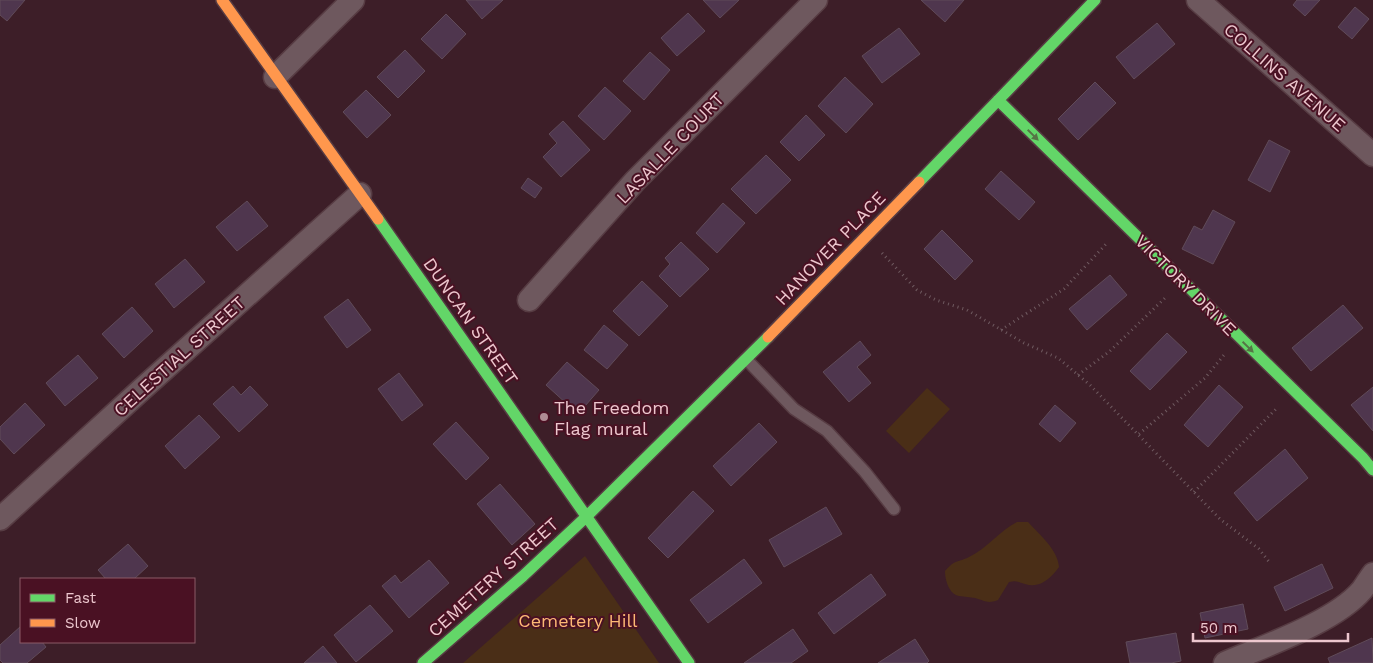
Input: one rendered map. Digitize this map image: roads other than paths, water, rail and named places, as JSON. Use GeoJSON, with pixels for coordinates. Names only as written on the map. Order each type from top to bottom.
{"type":"FeatureCollection","features":[{"type":"Feature","properties":{"kind":"street","name":"DUNCAN STREET"},"geometry":{"type":"LineString","coordinates":[[222,0],[470,349],[586,518],[689,663]]}},
{"type":"Feature","properties":{"kind":"street"},"geometry":{"type":"LineString","coordinates":[[276,76],[353,0]]}},
{"type":"Feature","properties":{"kind":"street","name":"LASALLE COURT"},"geometry":{"type":"LineString","coordinates":[[529,300],[635,180],[816,0]]}},
{"type":"Feature","properties":{"kind":"street","name":"HANOVER PLACE"},"geometry":{"type":"LineString","coordinates":[[586,518],[746,359],[1095,0]]}},
{"type":"Feature","properties":{"kind":"street","name":"COLLINS AVENUE"},"geometry":{"type":"LineString","coordinates":[[1198,0],[1373,155]]}},
{"type":"Feature","properties":{"kind":"street","name":"VICTORY DRIVE"},"geometry":{"type":"LineString","coordinates":[[998,100],[1363,458],[1373,470]]}},
{"type":"Feature","properties":{"kind":"street","name":"CELESTIAL STREET"},"geometry":{"type":"LineString","coordinates":[[0,519],[360,194]]}},
{"type":"Feature","properties":{"kind":"street","name":"CEMETERY STREET"},"geometry":{"type":"LineString","coordinates":[[423,663],[524,576],[586,518]]}},
{"type":"Feature","properties":{"kind":"street"},"geometry":{"type":"LineString","coordinates":[[1225,663],[1288,636],[1341,609],[1362,590],[1373,574]]}},
{"type":"Feature","properties":{"kind":"lane"},"geometry":{"type":"LineString","coordinates":[[746,359],[794,409],[827,431],[865,472],[894,509]]}},
{"type":"Feature","properties":{"kind":"place","name":"The Freedom Flag mural"},"geometry":{"type":"Point","coordinates":[544,417]}},
{"type":"Feature","properties":{"kind":"park label","name":"Cemetery Hill"},"geometry":{"type":"Point","coordinates":[578,620]}}]}
